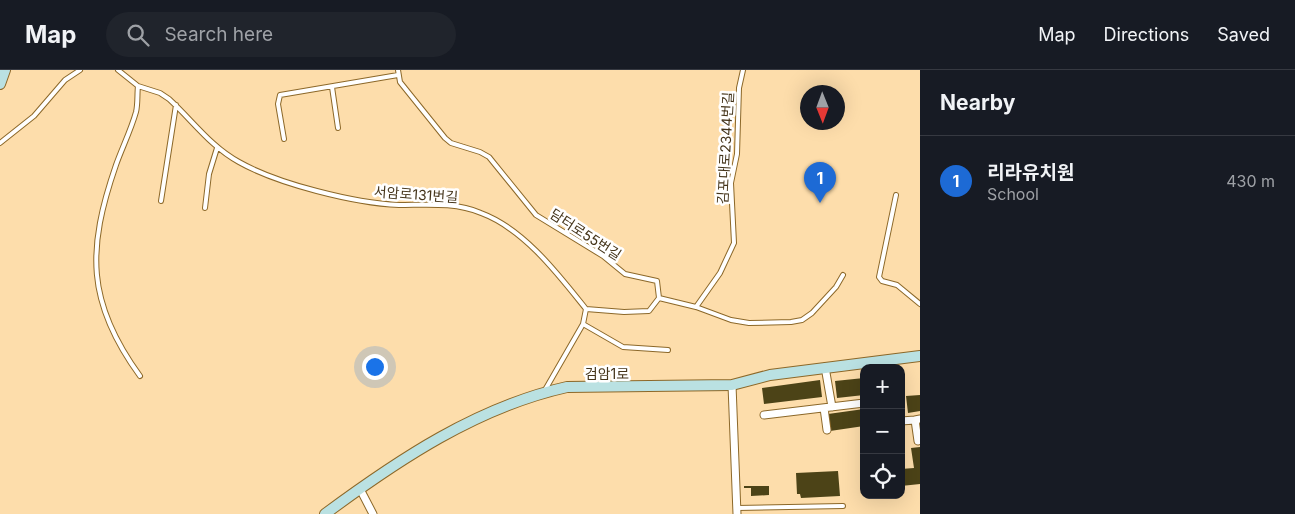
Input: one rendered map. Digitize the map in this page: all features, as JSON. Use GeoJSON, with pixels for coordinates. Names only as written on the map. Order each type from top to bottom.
{"type":"FeatureCollection","features":[{"type":"Feature","properties":{"kind":"street"},"geometry":{"type":"LineString","coordinates":[[0,84],[5,70]]}},
{"type":"Feature","properties":{"kind":"street","name":"검암1로"},"geometry":{"type":"LineString","coordinates":[[325,514],[360,489],[452,431],[489,412],[544,392],[567,387],[732,384],[770,375],[920,356]]}},
{"type":"Feature","properties":{"kind":"street"},"geometry":{"type":"LineString","coordinates":[[825,367],[828,407],[827,430]]}},
{"type":"Feature","properties":{"kind":"street"},"geometry":{"type":"LineString","coordinates":[[732,384],[737,511]]}},
{"type":"Feature","properties":{"kind":"street"},"geometry":{"type":"LineString","coordinates":[[764,415],[860,403]]}},
{"type":"Feature","properties":{"kind":"street"},"geometry":{"type":"LineString","coordinates":[[905,421],[918,420],[918,442]]}},
{"type":"Feature","properties":{"kind":"street"},"geometry":{"type":"LineString","coordinates":[[360,489],[373,514]]}},
{"type":"Feature","properties":{"kind":"lane"},"geometry":{"type":"LineString","coordinates":[[0,143],[34,116],[65,80],[80,70]]}},
{"type":"Feature","properties":{"kind":"lane","name":"서암로131번길"},"geometry":{"type":"LineString","coordinates":[[118,70],[138,86],[160,93],[176,105],[217,148],[240,163],[258,171],[352,200],[399,205],[433,204],[481,212],[539,253],[586,309]]}},
{"type":"Feature","properties":{"kind":"lane"},"geometry":{"type":"LineString","coordinates":[[284,139],[278,104],[280,95],[398,75],[398,70]]}},
{"type":"Feature","properties":{"kind":"lane","name":"김포대로2344번길"},"geometry":{"type":"LineString","coordinates":[[696,307],[720,273],[734,243],[731,183],[737,154],[739,88],[742,70]]}},
{"type":"Feature","properties":{"kind":"lane","name":"담터로55번길"},"geometry":{"type":"LineString","coordinates":[[398,75],[405,89],[451,143],[480,152],[489,157],[519,196],[544,221],[603,256],[625,274],[657,281],[659,298]]}},
{"type":"Feature","properties":{"kind":"lane"},"geometry":{"type":"LineString","coordinates":[[138,86],[136,111],[116,166],[100,220],[95,248],[95,271],[100,299],[116,340],[140,376]]}},
{"type":"Feature","properties":{"kind":"lane"},"geometry":{"type":"LineString","coordinates":[[332,86],[338,128]]}},
{"type":"Feature","properties":{"kind":"lane"},"geometry":{"type":"LineString","coordinates":[[161,201],[176,105]]}},
{"type":"Feature","properties":{"kind":"lane"},"geometry":{"type":"LineString","coordinates":[[205,208],[209,174],[217,148]]}},
{"type":"Feature","properties":{"kind":"lane"},"geometry":{"type":"LineString","coordinates":[[896,195],[879,277],[882,281],[897,285],[920,304]]}},
{"type":"Feature","properties":{"kind":"lane"},"geometry":{"type":"LineString","coordinates":[[544,392],[583,324],[586,309],[624,312],[649,311],[659,298],[696,307],[714,315],[749,323],[802,320],[823,302],[843,275]]}},
{"type":"Feature","properties":{"kind":"lane"},"geometry":{"type":"LineString","coordinates":[[583,324],[623,347],[668,350]]}},
{"type":"Feature","properties":{"kind":"lane"},"geometry":{"type":"LineString","coordinates":[[737,511],[843,506]]}},
{"type":"Feature","properties":{"kind":"building"},"geometry":{"type":"Polygon","coordinates":[[[860,378],[860,395],[837,398],[835,381],[860,378]]]}},
{"type":"Feature","properties":{"kind":"building"},"geometry":{"type":"Polygon","coordinates":[[[820,380],[822,397],[764,404],[762,388],[820,380]]]}},
{"type":"Feature","properties":{"kind":"building"},"geometry":{"type":"Polygon","coordinates":[[[920,395],[920,411],[908,413],[906,396],[920,395]]]}},
{"type":"Feature","properties":{"kind":"building"},"geometry":{"type":"Polygon","coordinates":[[[860,410],[860,427],[830,431],[828,414],[860,410]]]}},
{"type":"Feature","properties":{"kind":"building"},"geometry":{"type":"Polygon","coordinates":[[[920,447],[920,484],[905,486],[905,469],[914,468],[911,448],[920,447]]]}},
{"type":"Feature","properties":{"kind":"building"},"geometry":{"type":"Polygon","coordinates":[[[838,471],[840,496],[801,498],[800,494],[797,494],[796,473],[838,471]]]}},
{"type":"Feature","properties":{"kind":"building"},"geometry":{"type":"Polygon","coordinates":[[[744,486],[769,486],[769,495],[751,496],[751,488],[744,488],[744,486]]]}},
{"type":"Feature","properties":{"kind":"place","name":"리라유치원"},"geometry":{"type":"Point","coordinates":[820,203]}}]}
